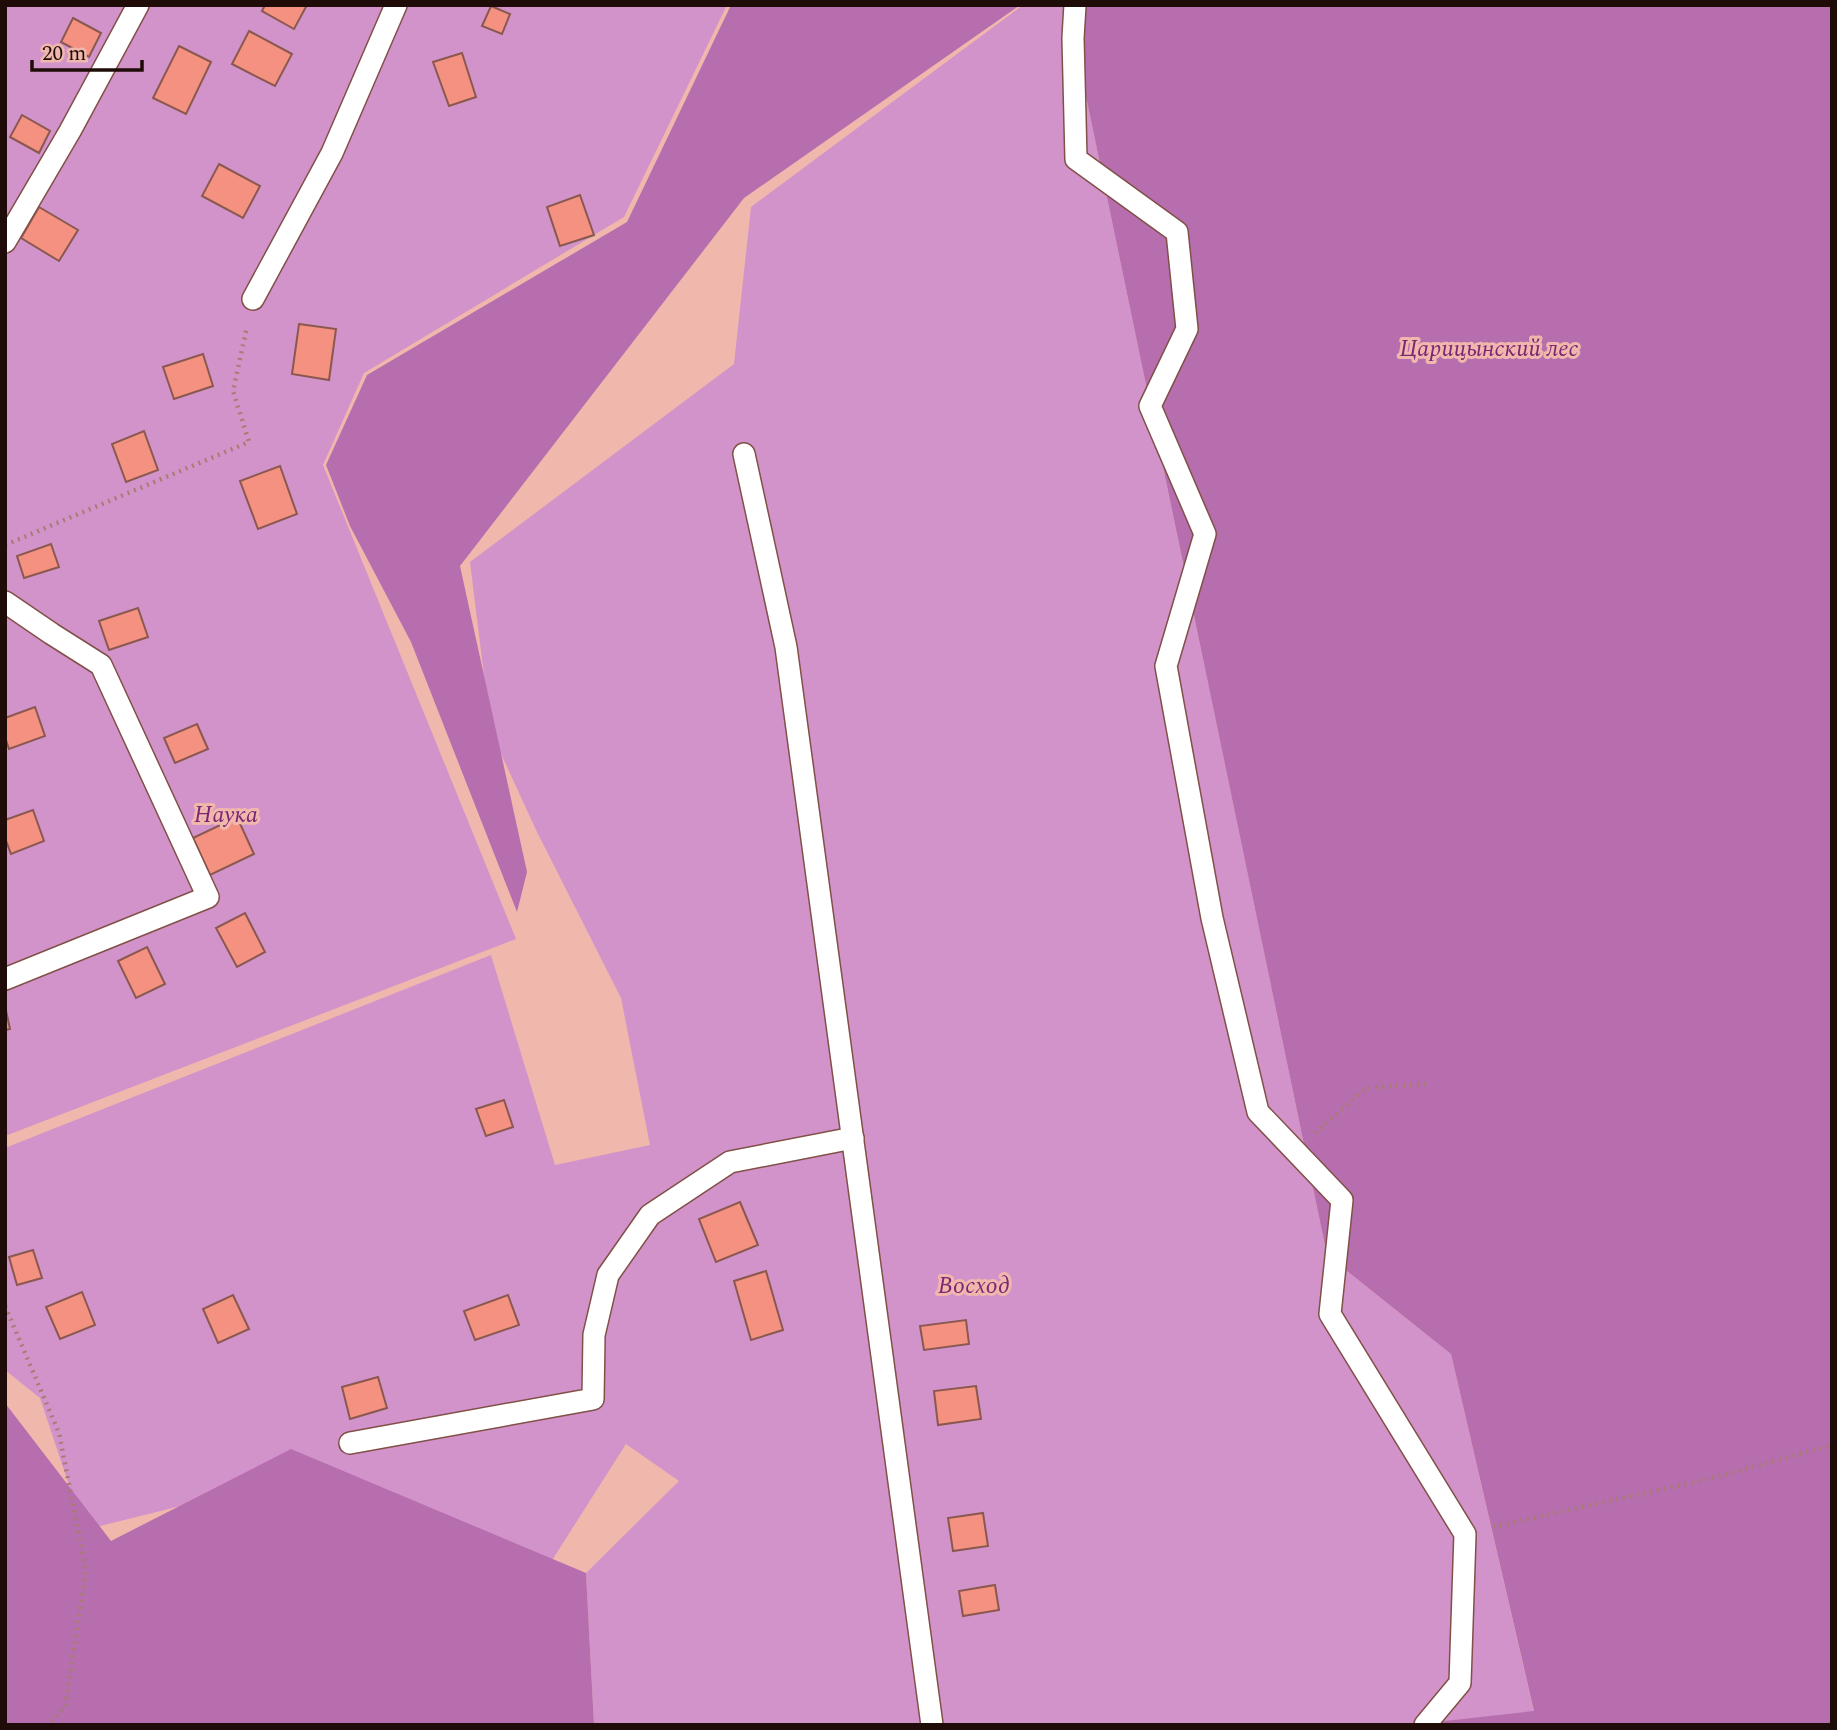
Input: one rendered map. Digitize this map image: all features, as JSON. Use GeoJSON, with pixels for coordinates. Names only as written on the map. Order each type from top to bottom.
{"type":"FeatureCollection","features":[{"type":"Feature","properties":{"kind":"lane"},"geometry":{"type":"LineString","coordinates":[[5,242],[70,131],[138,5]]}},
{"type":"Feature","properties":{"kind":"lane"},"geometry":{"type":"LineString","coordinates":[[253,299],[332,153],[396,5]]}},
{"type":"Feature","properties":{"kind":"lane"},"geometry":{"type":"LineString","coordinates":[[1075,5],[1073,37],[1076,159],[1177,232],[1187,329],[1150,406],[1205,534],[1166,666],[1212,918],[1258,1112],[1342,1200],[1331,1314],[1465,1534],[1460,1683],[1424,1725]]}},
{"type":"Feature","properties":{"kind":"lane"},"geometry":{"type":"LineString","coordinates":[[744,454],[786,647],[932,1725]]}},
{"type":"Feature","properties":{"kind":"lane"},"geometry":{"type":"LineString","coordinates":[[5,602],[101,665],[208,897],[5,979]]}},
{"type":"Feature","properties":{"kind":"lane"},"geometry":{"type":"LineString","coordinates":[[350,1443],[593,1399],[594,1335],[608,1275],[650,1215],[730,1162],[853,1138]]}},
{"type":"Feature","properties":{"kind":"path"},"geometry":{"type":"LineString","coordinates":[[5,545],[249,442],[233,391],[253,299]]}},
{"type":"Feature","properties":{"kind":"path"},"geometry":{"type":"LineString","coordinates":[[1295,1151],[1366,1088],[1427,1084]]}},
{"type":"Feature","properties":{"kind":"path"},"geometry":{"type":"LineString","coordinates":[[5,1306],[59,1433],[86,1571],[65,1707],[48,1725]]}},
{"type":"Feature","properties":{"kind":"path"},"geometry":{"type":"LineString","coordinates":[[1465,1534],[1579,1506],[1713,1478],[1832,1445]]}},
{"type":"Feature","properties":{"kind":"green space","name":"Наука"},"geometry":{"type":"Polygon","coordinates":[[[5,5],[727,5],[624,217],[364,373],[323,465],[516,939],[5,1136],[5,5]]]}},
{"type":"Feature","properties":{"kind":"green space"},"geometry":{"type":"Polygon","coordinates":[[[731,5],[1020,5],[744,198],[460,566],[527,872],[517,912],[411,642],[350,526],[326,465],[367,375],[627,222],[731,5]]]}},
{"type":"Feature","properties":{"kind":"green space","name":"Восход"},"geometry":{"type":"Polygon","coordinates":[[[1023,5],[1067,5],[1327,1255],[1451,1354],[1534,1712],[1408,1725],[594,1725],[586,1573],[679,1481],[626,1444],[549,1565],[253,1488],[84,1530],[40,1398],[5,1370],[5,1148],[491,955],[555,1165],[650,1145],[621,998],[537,832],[491,732],[470,562],[734,364],[751,207],[1023,5]]]}},
{"type":"Feature","properties":{"kind":"green space","name":"Царицынский лес"},"geometry":{"type":"Polygon","coordinates":[[[1067,5],[1832,5],[1832,1725],[1408,1725],[1534,1711],[1451,1354],[1327,1255],[1067,5]]]}},
{"type":"Feature","properties":{"kind":"green space"},"geometry":{"type":"Polygon","coordinates":[[[5,1403],[111,1541],[291,1449],[586,1573],[594,1725],[5,1725],[5,1403]]]}},
{"type":"Feature","properties":{"kind":"building"},"geometry":{"type":"Polygon","coordinates":[[[265,5],[307,5],[294,29],[262,11],[265,5]]]}},
{"type":"Feature","properties":{"kind":"building"},"geometry":{"type":"Polygon","coordinates":[[[491,6],[510,14],[502,34],[482,26],[491,6]]]}},
{"type":"Feature","properties":{"kind":"building"},"geometry":{"type":"Polygon","coordinates":[[[73,18],[101,33],[89,57],[61,42],[73,18]]]}},
{"type":"Feature","properties":{"kind":"building"},"geometry":{"type":"Polygon","coordinates":[[[249,31],[292,54],[275,86],[232,64],[249,31]]]}},
{"type":"Feature","properties":{"kind":"building"},"geometry":{"type":"Polygon","coordinates":[[[179,46],[211,62],[186,114],[153,98],[179,46]]]}},
{"type":"Feature","properties":{"kind":"building"},"geometry":{"type":"Polygon","coordinates":[[[462,53],[476,97],[449,106],[433,62],[462,53]]]}},
{"type":"Feature","properties":{"kind":"building"},"geometry":{"type":"Polygon","coordinates":[[[22,115],[50,131],[39,153],[10,137],[22,115]]]}},
{"type":"Feature","properties":{"kind":"building"},"geometry":{"type":"Polygon","coordinates":[[[219,164],[260,186],[243,218],[202,196],[219,164]]]}},
{"type":"Feature","properties":{"kind":"building"},"geometry":{"type":"Polygon","coordinates":[[[580,195],[594,235],[560,246],[547,207],[580,195]]]}},
{"type":"Feature","properties":{"kind":"building"},"geometry":{"type":"Polygon","coordinates":[[[39,207],[78,230],[59,261],[21,238],[39,207]]]}},
{"type":"Feature","properties":{"kind":"building"},"geometry":{"type":"Polygon","coordinates":[[[299,324],[336,329],[329,380],[292,374],[299,324]]]}},
{"type":"Feature","properties":{"kind":"building"},"geometry":{"type":"Polygon","coordinates":[[[203,354],[213,386],[174,399],[163,367],[203,354]]]}},
{"type":"Feature","properties":{"kind":"building"},"geometry":{"type":"Polygon","coordinates":[[[144,431],[158,470],[126,482],[112,444],[144,431]]]}},
{"type":"Feature","properties":{"kind":"building"},"geometry":{"type":"Polygon","coordinates":[[[280,466],[297,514],[258,529],[240,481],[280,466]]]}},
{"type":"Feature","properties":{"kind":"building"},"geometry":{"type":"Polygon","coordinates":[[[51,544],[59,567],[24,578],[17,556],[51,544]]]}},
{"type":"Feature","properties":{"kind":"building"},"geometry":{"type":"Polygon","coordinates":[[[138,608],[148,637],[109,650],[99,621],[138,608]]]}},
{"type":"Feature","properties":{"kind":"building"},"geometry":{"type":"Polygon","coordinates":[[[35,707],[45,736],[9,749],[5,737],[5,718],[35,707]]]}},
{"type":"Feature","properties":{"kind":"building"},"geometry":{"type":"Polygon","coordinates":[[[197,724],[208,749],[175,763],[164,738],[197,724]]]}},
{"type":"Feature","properties":{"kind":"building"},"geometry":{"type":"Polygon","coordinates":[[[33,810],[44,841],[11,854],[5,838],[5,820],[33,810]]]}},
{"type":"Feature","properties":{"kind":"building"},"geometry":{"type":"Polygon","coordinates":[[[237,817],[254,854],[210,875],[193,838],[237,817]]]}},
{"type":"Feature","properties":{"kind":"building"},"geometry":{"type":"Polygon","coordinates":[[[245,913],[265,952],[237,967],[216,928],[245,913]]]}},
{"type":"Feature","properties":{"kind":"building"},"geometry":{"type":"Polygon","coordinates":[[[147,947],[165,984],[136,998],[118,961],[147,947]]]}},
{"type":"Feature","properties":{"kind":"building"},"geometry":{"type":"Polygon","coordinates":[[[5,1006],[10,1029],[5,1030],[5,1006]]]}},
{"type":"Feature","properties":{"kind":"building"},"geometry":{"type":"Polygon","coordinates":[[[504,1100],[513,1127],[486,1136],[476,1109],[504,1100]]]}},
{"type":"Feature","properties":{"kind":"building"},"geometry":{"type":"Polygon","coordinates":[[[740,1202],[758,1245],[716,1262],[699,1219],[740,1202]]]}},
{"type":"Feature","properties":{"kind":"building"},"geometry":{"type":"Polygon","coordinates":[[[33,1250],[42,1278],[17,1285],[9,1257],[33,1250]]]}},
{"type":"Feature","properties":{"kind":"building"},"geometry":{"type":"Polygon","coordinates":[[[766,1271],[783,1330],[751,1340],[734,1281],[766,1271]]]}},
{"type":"Feature","properties":{"kind":"building"},"geometry":{"type":"Polygon","coordinates":[[[82,1292],[95,1325],[60,1339],[46,1307],[82,1292]]]}},
{"type":"Feature","properties":{"kind":"building"},"geometry":{"type":"Polygon","coordinates":[[[233,1295],[249,1329],[218,1343],[203,1309],[233,1295]]]}},
{"type":"Feature","properties":{"kind":"building"},"geometry":{"type":"Polygon","coordinates":[[[508,1295],[519,1325],[475,1340],[464,1311],[508,1295]]]}},
{"type":"Feature","properties":{"kind":"building"},"geometry":{"type":"Polygon","coordinates":[[[966,1320],[969,1344],[924,1350],[920,1326],[966,1320]]]}},
{"type":"Feature","properties":{"kind":"building"},"geometry":{"type":"Polygon","coordinates":[[[378,1377],[387,1408],[350,1419],[342,1387],[378,1377]]]}},
{"type":"Feature","properties":{"kind":"building"},"geometry":{"type":"Polygon","coordinates":[[[976,1386],[981,1419],[938,1425],[934,1391],[976,1386]]]}},
{"type":"Feature","properties":{"kind":"building"},"geometry":{"type":"Polygon","coordinates":[[[983,1513],[988,1546],[953,1551],[948,1518],[983,1513]]]}},
{"type":"Feature","properties":{"kind":"building"},"geometry":{"type":"Polygon","coordinates":[[[995,1585],[999,1610],[963,1616],[959,1591],[995,1585]]]}}]}
